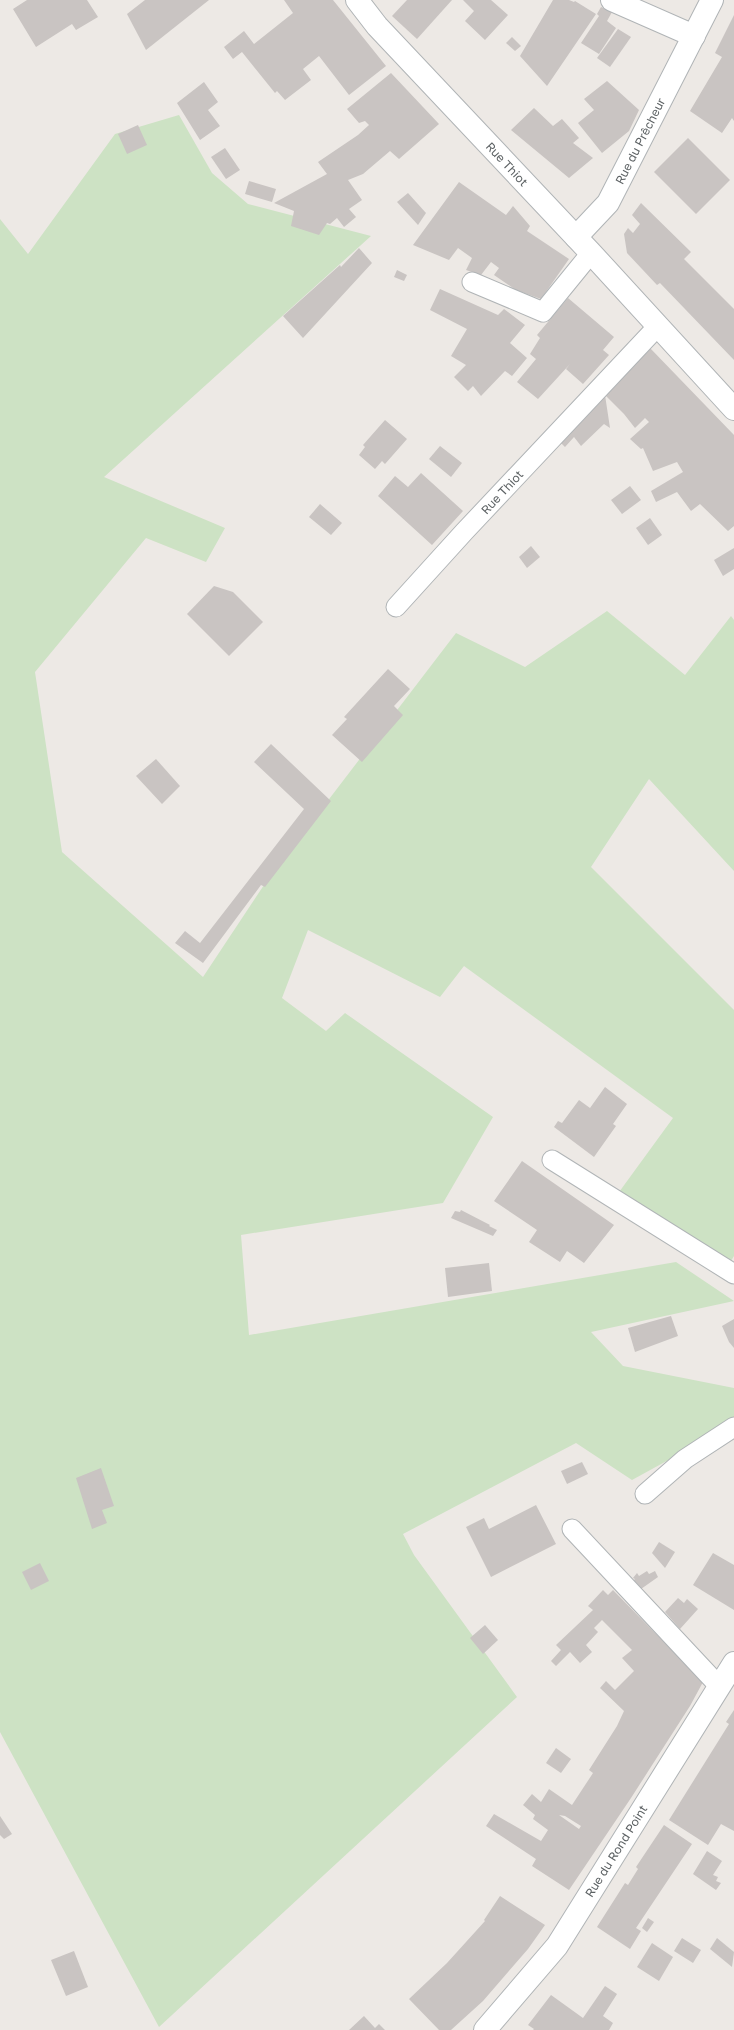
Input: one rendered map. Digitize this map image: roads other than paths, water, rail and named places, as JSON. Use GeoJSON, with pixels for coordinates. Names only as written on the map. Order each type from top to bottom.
{"type":"FeatureCollection","features":[{"type":"Feature","properties":{"kind":"street","name":"Rue Thiot"},"geometry":{"type":"LineString","coordinates":[[357,0],[377,26],[591,253],[734,409]]}},
{"type":"Feature","properties":{"kind":"street"},"geometry":{"type":"LineString","coordinates":[[612,0],[694,36]]}},
{"type":"Feature","properties":{"kind":"street","name":"Rue du Prêcheur"},"geometry":{"type":"LineString","coordinates":[[576,237],[608,203],[712,0]]}},
{"type":"Feature","properties":{"kind":"street","name":"Rue du Rond Point"},"geometry":{"type":"LineString","coordinates":[[485,2030],[560,1941],[734,1663]]}},
{"type":"Feature","properties":{"kind":"lane"},"geometry":{"type":"LineString","coordinates":[[472,282],[543,312],[591,253]]}},
{"type":"Feature","properties":{"kind":"lane","name":"Rue Thiot"},"geometry":{"type":"LineString","coordinates":[[396,607],[464,532],[658,326]]}},
{"type":"Feature","properties":{"kind":"lane"},"geometry":{"type":"LineString","coordinates":[[552,1160],[734,1274]]}},
{"type":"Feature","properties":{"kind":"lane"},"geometry":{"type":"LineString","coordinates":[[645,1494],[685,1459],[734,1427]]}},
{"type":"Feature","properties":{"kind":"lane"},"geometry":{"type":"LineString","coordinates":[[572,1529],[719,1686]]}}]}
